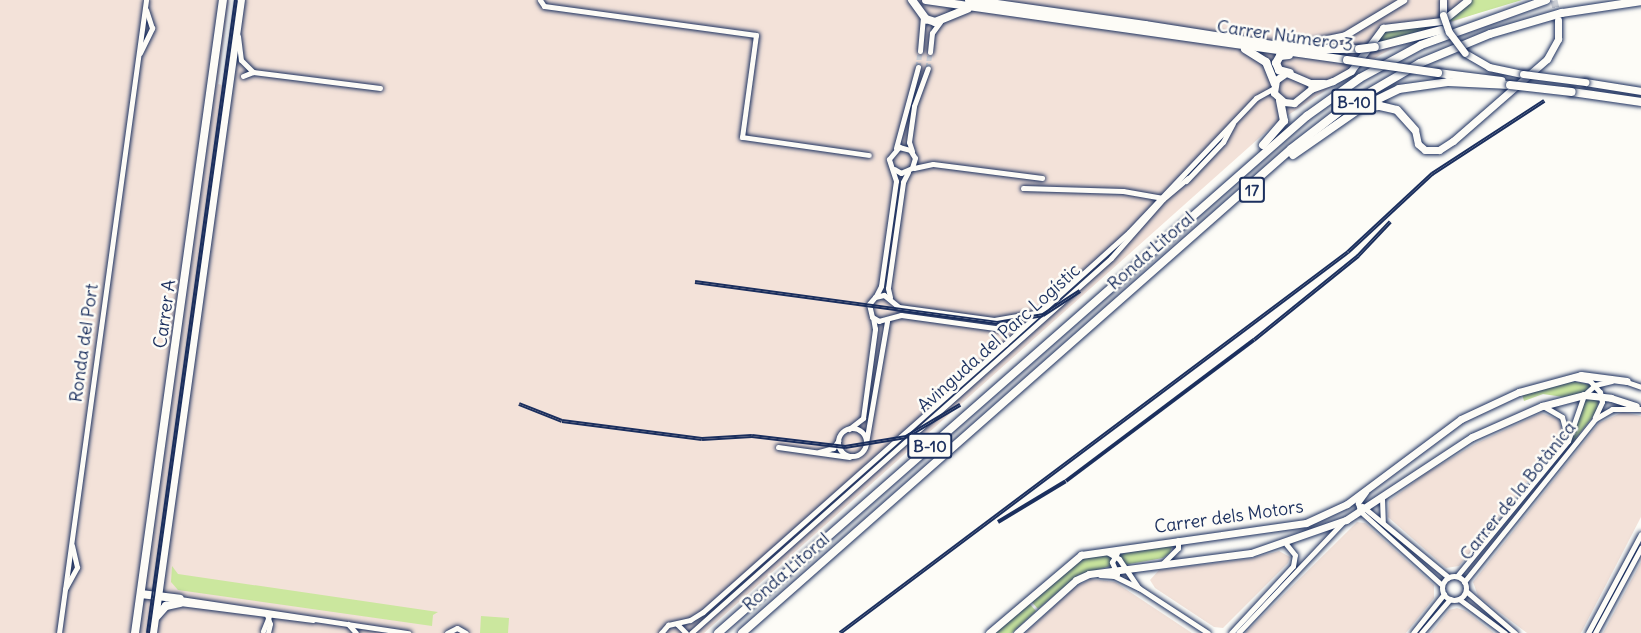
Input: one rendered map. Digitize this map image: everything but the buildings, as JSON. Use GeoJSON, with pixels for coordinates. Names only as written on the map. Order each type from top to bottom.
{"type":"FeatureCollection","features":[{"type":"Feature","properties":{"kind":"highway","name":"Ronda Litoral"},"geometry":{"type":"LineString","coordinates":[[718,633],[1229,181],[1307,116],[1360,78],[1421,45],[1499,14],[1546,0]]}},
{"type":"Feature","properties":{"kind":"highway","name":"Ronda Litoral"},"geometry":{"type":"LineString","coordinates":[[742,633],[1317,128],[1402,72],[1505,28],[1599,6],[1641,1]]}},
{"type":"Feature","properties":{"kind":"highway"},"geometry":{"type":"LineString","coordinates":[[1145,25],[1298,49],[1359,49],[1499,14]]}},
{"type":"Feature","properties":{"kind":"highway","name":"B-10"},"geometry":{"type":"LineString","coordinates":[[1300,149],[1345,118],[1407,87],[1465,82],[1511,84]]}},
{"type":"Feature","properties":{"kind":"highway"},"geometry":{"type":"LineString","coordinates":[[1511,84],[1572,92]]}},
{"type":"Feature","properties":{"kind":"highway"},"geometry":{"type":"LineString","coordinates":[[1229,181],[1282,124],[1285,114],[1279,99]]}},
{"type":"Feature","properties":{"kind":"highway"},"geometry":{"type":"LineString","coordinates":[[1345,118],[1364,108],[1383,107],[1401,112],[1415,130]]}},
{"type":"Feature","properties":{"kind":"highway","name":"17"},"geometry":{"type":"LineString","coordinates":[[1202,229],[1300,149]]}},
{"type":"Feature","properties":{"kind":"main road","name":"Carrer A"},"geometry":{"type":"LineString","coordinates":[[135,633],[224,0]]}},
{"type":"Feature","properties":{"kind":"main road","name":"Carrer A"},"geometry":{"type":"LineString","coordinates":[[153,633],[241,0]]}},
{"type":"Feature","properties":{"kind":"main road"},"geometry":{"type":"LineString","coordinates":[[912,0],[923,15],[940,22],[958,10],[983,8]]}},
{"type":"Feature","properties":{"kind":"main road","name":"Carrer Número 3"},"geometry":{"type":"LineString","coordinates":[[926,0],[1511,84]]}},
{"type":"Feature","properties":{"kind":"main road"},"geometry":{"type":"LineString","coordinates":[[969,0],[1145,25]]}},
{"type":"Feature","properties":{"kind":"main road"},"geometry":{"type":"LineString","coordinates":[[1232,44],[1262,58],[1274,86]]}},
{"type":"Feature","properties":{"kind":"main road"},"geometry":{"type":"LineString","coordinates":[[1290,73],[1279,70],[1276,59],[1302,54]]}},
{"type":"Feature","properties":{"kind":"main road"},"geometry":{"type":"LineString","coordinates":[[1572,92],[1641,102]]}},
{"type":"Feature","properties":{"kind":"main road"},"geometry":{"type":"LineString","coordinates":[[161,577],[179,600]]}},
{"type":"Feature","properties":{"kind":"main road"},"geometry":{"type":"LineString","coordinates":[[141,594],[179,600]]}},
{"type":"Feature","properties":{"kind":"main road"},"geometry":{"type":"LineString","coordinates":[[155,618],[166,606],[179,600]]}},
{"type":"Feature","properties":{"kind":"street","name":"Ronda del Port"},"geometry":{"type":"LineString","coordinates":[[59,633],[65,591],[66,558],[72,546],[146,0]]}},
{"type":"Feature","properties":{"kind":"street"},"geometry":{"type":"LineString","coordinates":[[540,0],[544,6],[756,35],[742,137],[869,155]]}},
{"type":"Feature","properties":{"kind":"street"},"geometry":{"type":"LineString","coordinates":[[552,0],[560,8]]}},
{"type":"Feature","properties":{"kind":"street"},"geometry":{"type":"LineString","coordinates":[[1145,25],[1308,43],[1359,29],[1403,0]]}},
{"type":"Feature","properties":{"kind":"street"},"geometry":{"type":"LineString","coordinates":[[1372,46],[1381,21],[1403,0]]}},
{"type":"Feature","properties":{"kind":"street"},"geometry":{"type":"LineString","coordinates":[[1443,0],[1443,15],[1449,32],[1465,53],[1488,67],[1641,91]]}},
{"type":"Feature","properties":{"kind":"street"},"geometry":{"type":"LineString","coordinates":[[1254,101],[1267,97],[1294,103],[1324,83],[1351,71],[1386,26],[1442,21],[1468,0]]}},
{"type":"Feature","properties":{"kind":"street","name":"Ronda del Port"},"geometry":{"type":"LineString","coordinates":[[139,55],[152,28],[145,9]]}},
{"type":"Feature","properties":{"kind":"street"},"geometry":{"type":"LineString","coordinates":[[920,51],[923,15]]}},
{"type":"Feature","properties":{"kind":"street"},"geometry":{"type":"LineString","coordinates":[[1415,130],[1418,144],[1425,150],[1439,150],[1453,141],[1547,59],[1558,39],[1558,20]]}},
{"type":"Feature","properties":{"kind":"street"},"geometry":{"type":"LineString","coordinates":[[930,52],[933,33],[940,22]]}},
{"type":"Feature","properties":{"kind":"street"},"geometry":{"type":"LineString","coordinates":[[237,31],[241,60],[252,66],[253,72]]}},
{"type":"Feature","properties":{"kind":"street"},"geometry":{"type":"LineString","coordinates":[[818,452],[832,448],[849,429],[863,418],[875,329],[869,307],[881,286],[896,181],[890,159],[901,141],[918,67]]}},
{"type":"Feature","properties":{"kind":"street"},"geometry":{"type":"LineString","coordinates":[[778,447],[854,456],[861,453],[866,443],[882,330],[889,319],[892,301],[888,288],[903,182],[911,170],[914,153],[909,140],[914,106],[928,68]]}},
{"type":"Feature","properties":{"kind":"street"},"geometry":{"type":"LineString","coordinates":[[231,79],[253,72],[380,88]]}},
{"type":"Feature","properties":{"kind":"street"},"geometry":{"type":"LineString","coordinates":[[1279,99],[1274,86],[1279,77],[1290,73],[1302,79],[1324,83]]}},
{"type":"Feature","properties":{"kind":"street"},"geometry":{"type":"LineString","coordinates":[[1302,79],[1302,97]]}},
{"type":"Feature","properties":{"kind":"street","name":"Avinguda del Parc Logístic"},"geometry":{"type":"LineString","coordinates":[[1137,231],[1222,131],[1274,86]]}},
{"type":"Feature","properties":{"kind":"street","name":"Avinguda del Parc Logístic"},"geometry":{"type":"LineString","coordinates":[[1206,158],[1227,137],[1234,121]]}},
{"type":"Feature","properties":{"kind":"street","name":"Avinguda del Parc Logístic"},"geometry":{"type":"LineString","coordinates":[[691,633],[1137,231],[1224,137],[1222,131]]}},
{"type":"Feature","properties":{"kind":"street"},"geometry":{"type":"LineString","coordinates":[[895,149],[903,147],[933,164]]}},
{"type":"Feature","properties":{"kind":"street"},"geometry":{"type":"LineString","coordinates":[[894,170],[911,170],[933,164],[1042,178]]}},
{"type":"Feature","properties":{"kind":"street","name":"Avinguda del Parc Logístic"},"geometry":{"type":"LineString","coordinates":[[662,633],[675,624],[703,612],[1188,178]]}},
{"type":"Feature","properties":{"kind":"street"},"geometry":{"type":"LineString","coordinates":[[1023,188],[1153,194],[1162,199]]}},
{"type":"Feature","properties":{"kind":"street","name":"Avinguda del Parc Logístic"},"geometry":{"type":"LineString","coordinates":[[875,297],[892,301],[904,308],[972,318],[1008,319],[1042,311]]}},
{"type":"Feature","properties":{"kind":"street"},"geometry":{"type":"LineString","coordinates":[[872,317],[889,319],[901,315],[1002,329],[1005,344]]}},
{"type":"Feature","properties":{"kind":"street","name":"Avinguda del Parc Logístic"},"geometry":{"type":"LineString","coordinates":[[1002,329],[1008,319]]}},
{"type":"Feature","properties":{"kind":"street","name":"Carrer dels Motors"},"geometry":{"type":"LineString","coordinates":[[989,633],[1075,558],[1093,552],[1132,545],[1306,523],[1347,504],[1461,419],[1519,392],[1569,376],[1594,375],[1627,381],[1641,387]]}},
{"type":"Feature","properties":{"kind":"street"},"geometry":{"type":"LineString","coordinates":[[1569,376],[1595,386],[1627,381]]}},
{"type":"Feature","properties":{"kind":"street"},"geometry":{"type":"LineString","coordinates":[[1595,386],[1601,396]]}},
{"type":"Feature","properties":{"kind":"street","name":"Carrer de la Botànica"},"geometry":{"type":"LineString","coordinates":[[1457,576],[1568,441],[1584,396],[1595,386]]}},
{"type":"Feature","properties":{"kind":"street","name":"Carrer dels Motors"},"geometry":{"type":"LineString","coordinates":[[1017,633],[1076,580],[1089,574],[1113,569],[1237,556],[1286,544],[1346,520],[1472,437],[1542,406],[1584,396],[1601,396],[1638,407]]}},
{"type":"Feature","properties":{"kind":"street","name":"Carrer de la Botànica"},"geometry":{"type":"LineString","coordinates":[[1595,419],[1601,396]]}},
{"type":"Feature","properties":{"kind":"street","name":"Carrer de la Botànica"},"geometry":{"type":"LineString","coordinates":[[1542,406],[1562,417],[1568,441]]}},
{"type":"Feature","properties":{"kind":"street","name":"Carrer de la Botànica"},"geometry":{"type":"LineString","coordinates":[[1464,582],[1595,419],[1612,409],[1638,407]]}},
{"type":"Feature","properties":{"kind":"street"},"geometry":{"type":"LineString","coordinates":[[849,429],[860,431],[866,443]]}},
{"type":"Feature","properties":{"kind":"street"},"geometry":{"type":"LineString","coordinates":[[839,439],[842,452],[854,456]]}},
{"type":"Feature","properties":{"kind":"street"},"geometry":{"type":"LineString","coordinates":[[1361,508],[1370,488]]}},
{"type":"Feature","properties":{"kind":"street"},"geometry":{"type":"LineString","coordinates":[[1382,498],[1380,510],[1384,523]]}},
{"type":"Feature","properties":{"kind":"street"},"geometry":{"type":"LineString","coordinates":[[1347,504],[1361,508],[1384,523],[1448,577],[1457,576],[1464,582],[1466,591],[1515,633]]}},
{"type":"Feature","properties":{"kind":"street"},"geometry":{"type":"LineString","coordinates":[[1361,508],[1442,585],[1444,594],[1450,600]]}},
{"type":"Feature","properties":{"kind":"street"},"geometry":{"type":"LineString","coordinates":[[1238,633],[1346,520]]}},
{"type":"Feature","properties":{"kind":"street"},"geometry":{"type":"LineString","coordinates":[[1588,633],[1641,534]]}},
{"type":"Feature","properties":{"kind":"street"},"geometry":{"type":"LineString","coordinates":[[1163,563],[1178,548],[1178,539]]}},
{"type":"Feature","properties":{"kind":"street"},"geometry":{"type":"LineString","coordinates":[[1231,633],[1293,566],[1295,555],[1286,544]]}},
{"type":"Feature","properties":{"kind":"street"},"geometry":{"type":"LineString","coordinates":[[1093,552],[1114,555],[1132,545]]}},
{"type":"Feature","properties":{"kind":"street"},"geometry":{"type":"LineString","coordinates":[[65,591],[74,575],[75,560],[72,546]]}},
{"type":"Feature","properties":{"kind":"street"},"geometry":{"type":"LineString","coordinates":[[1595,633],[1641,548]]}},
{"type":"Feature","properties":{"kind":"street"},"geometry":{"type":"LineString","coordinates":[[1114,555],[1139,588]]}},
{"type":"Feature","properties":{"kind":"street"},"geometry":{"type":"LineString","coordinates":[[1114,555],[1113,569],[1122,579]]}},
{"type":"Feature","properties":{"kind":"street"},"geometry":{"type":"LineString","coordinates":[[1089,574],[1122,579],[1208,633]]}},
{"type":"Feature","properties":{"kind":"street"},"geometry":{"type":"LineString","coordinates":[[1442,585],[1448,577]]}},
{"type":"Feature","properties":{"kind":"street"},"geometry":{"type":"LineString","coordinates":[[1422,633],[1450,600],[1459,599],[1466,591]]}},
{"type":"Feature","properties":{"kind":"street"},"geometry":{"type":"LineString","coordinates":[[1413,633],[1444,594]]}},
{"type":"Feature","properties":{"kind":"street"},"geometry":{"type":"LineString","coordinates":[[1459,599],[1505,633]]}},
{"type":"Feature","properties":{"kind":"street"},"geometry":{"type":"LineString","coordinates":[[179,600],[304,616],[318,620]]}},
{"type":"Feature","properties":{"kind":"street"},"geometry":{"type":"LineString","coordinates":[[179,600],[267,618],[318,620],[348,624],[365,631],[384,629],[408,633]]}},
{"type":"Feature","properties":{"kind":"street"},"geometry":{"type":"LineString","coordinates":[[248,608],[267,618],[304,616]]}},
{"type":"Feature","properties":{"kind":"street"},"geometry":{"type":"LineString","coordinates":[[253,614],[266,632]]}},
{"type":"Feature","properties":{"kind":"street"},"geometry":{"type":"LineString","coordinates":[[266,632],[267,618]]}},
{"type":"Feature","properties":{"kind":"street"},"geometry":{"type":"LineString","coordinates":[[266,632],[283,619]]}},
{"type":"Feature","properties":{"kind":"street"},"geometry":{"type":"LineString","coordinates":[[348,624],[356,633]]}},
{"type":"Feature","properties":{"kind":"street"},"geometry":{"type":"LineString","coordinates":[[675,624],[686,633]]}},
{"type":"Feature","properties":{"kind":"street"},"geometry":{"type":"LineString","coordinates":[[446,633],[458,628],[466,633]]}},
{"type":"Feature","properties":{"kind":"street"},"geometry":{"type":"LineString","coordinates":[[378,633],[384,629]]}},
{"type":"Feature","properties":{"kind":"shaded area"},"geometry":{"type":"Polygon","coordinates":[[[0,0],[229,0],[218,84],[222,85],[235,0],[1514,0],[1427,31],[1380,55],[1276,123],[704,633],[0,633],[0,0]]]}},
{"type":"Feature","properties":{"kind":"shaded area"},"geometry":{"type":"Polygon","coordinates":[[[1623,412],[1641,416],[1641,517],[1581,633],[1527,633],[1478,596],[1473,582],[1599,423],[1623,412]]]}},
{"type":"Feature","properties":{"kind":"shaded area"},"geometry":{"type":"Polygon","coordinates":[[[1541,413],[1558,419],[1563,433],[1560,441],[1459,566],[1446,568],[1388,517],[1389,501],[1425,474],[1475,444],[1541,413]]]}},
{"type":"Feature","properties":{"kind":"shaded area"},"geometry":{"type":"Polygon","coordinates":[[[1357,522],[1365,523],[1434,585],[1434,598],[1406,633],[1245,633],[1357,522]]]}},
{"type":"Feature","properties":{"kind":"shaded area"},"geometry":{"type":"Polygon","coordinates":[[[1279,551],[1290,557],[1288,563],[1223,628],[1214,627],[1155,588],[1150,580],[1159,570],[1249,559],[1279,551]]]}},
{"type":"Feature","properties":{"kind":"shaded area"},"geometry":{"type":"Polygon","coordinates":[[[1641,562],[1641,633],[1603,633],[1641,562]]]}},
{"type":"Feature","properties":{"kind":"shaded area"},"geometry":{"type":"Polygon","coordinates":[[[1091,579],[1115,582],[1192,633],[1025,633],[1075,587],[1091,579]]]}},
{"type":"Feature","properties":{"kind":"shaded area"},"geometry":{"type":"Polygon","coordinates":[[[1457,608],[1466,611],[1494,633],[1431,633],[1449,610],[1457,608]]]}},
{"type":"Feature","properties":{"kind":"green space"},"geometry":{"type":"Polygon","coordinates":[[[1472,0],[1522,0],[1373,45],[1383,30],[1445,22],[1472,0]]]}},
{"type":"Feature","properties":{"kind":"green space"},"geometry":{"type":"Polygon","coordinates":[[[1571,381],[1592,385],[1584,394],[1563,397],[1543,394],[1524,401],[1522,394],[1571,381]]]}},
{"type":"Feature","properties":{"kind":"green space"},"geometry":{"type":"Polygon","coordinates":[[[1585,399],[1599,399],[1596,413],[1568,448],[1585,399]]]}},
{"type":"Feature","properties":{"kind":"green space"},"geometry":{"type":"Polygon","coordinates":[[[1173,543],[1170,553],[1163,558],[1124,565],[1117,555],[1173,543]]]}},
{"type":"Feature","properties":{"kind":"green space"},"geometry":{"type":"Polygon","coordinates":[[[1107,554],[1112,556],[1111,566],[1078,575],[1038,609],[1030,600],[1078,559],[1107,554]]]}},
{"type":"Feature","properties":{"kind":"green space"},"geometry":{"type":"Polygon","coordinates":[[[172,566],[178,574],[438,612],[433,615],[432,626],[178,590],[171,582],[172,566]]]}},
{"type":"Feature","properties":{"kind":"green space"},"geometry":{"type":"Polygon","coordinates":[[[1028,602],[1036,611],[1012,633],[993,633],[1028,602]]]}},
{"type":"Feature","properties":{"kind":"green space"},"geometry":{"type":"Polygon","coordinates":[[[481,616],[509,618],[508,633],[480,633],[481,616]]]}},
{"type":"Feature","properties":{"kind":"tunnel"},"geometry":{"type":"LineString","coordinates":[[1554,0],[1558,18]]}},
{"type":"Feature","properties":{"kind":"tunnel"},"geometry":{"type":"LineString","coordinates":[[918,67],[920,51]]}},
{"type":"Feature","properties":{"kind":"tunnel"},"geometry":{"type":"LineString","coordinates":[[928,68],[930,52]]}},
{"type":"Feature","properties":{"kind":"railway"},"geometry":{"type":"LineString","coordinates":[[148,633],[236,0]]}},
{"type":"Feature","properties":{"kind":"railway"},"geometry":{"type":"LineString","coordinates":[[840,633],[1348,252],[1432,174],[1544,101]]}},
{"type":"Feature","properties":{"kind":"railway"},"geometry":{"type":"LineString","coordinates":[[998,522],[1066,481],[1254,340],[1358,256],[1390,222]]}},
{"type":"Feature","properties":{"kind":"railway"},"geometry":{"type":"LineString","coordinates":[[695,282],[997,323],[1043,315],[1080,291]]}},
{"type":"Feature","properties":{"kind":"railway"},"geometry":{"type":"LineString","coordinates":[[519,404],[562,421],[702,439],[752,436],[845,447],[906,437],[960,405]]}}]}
